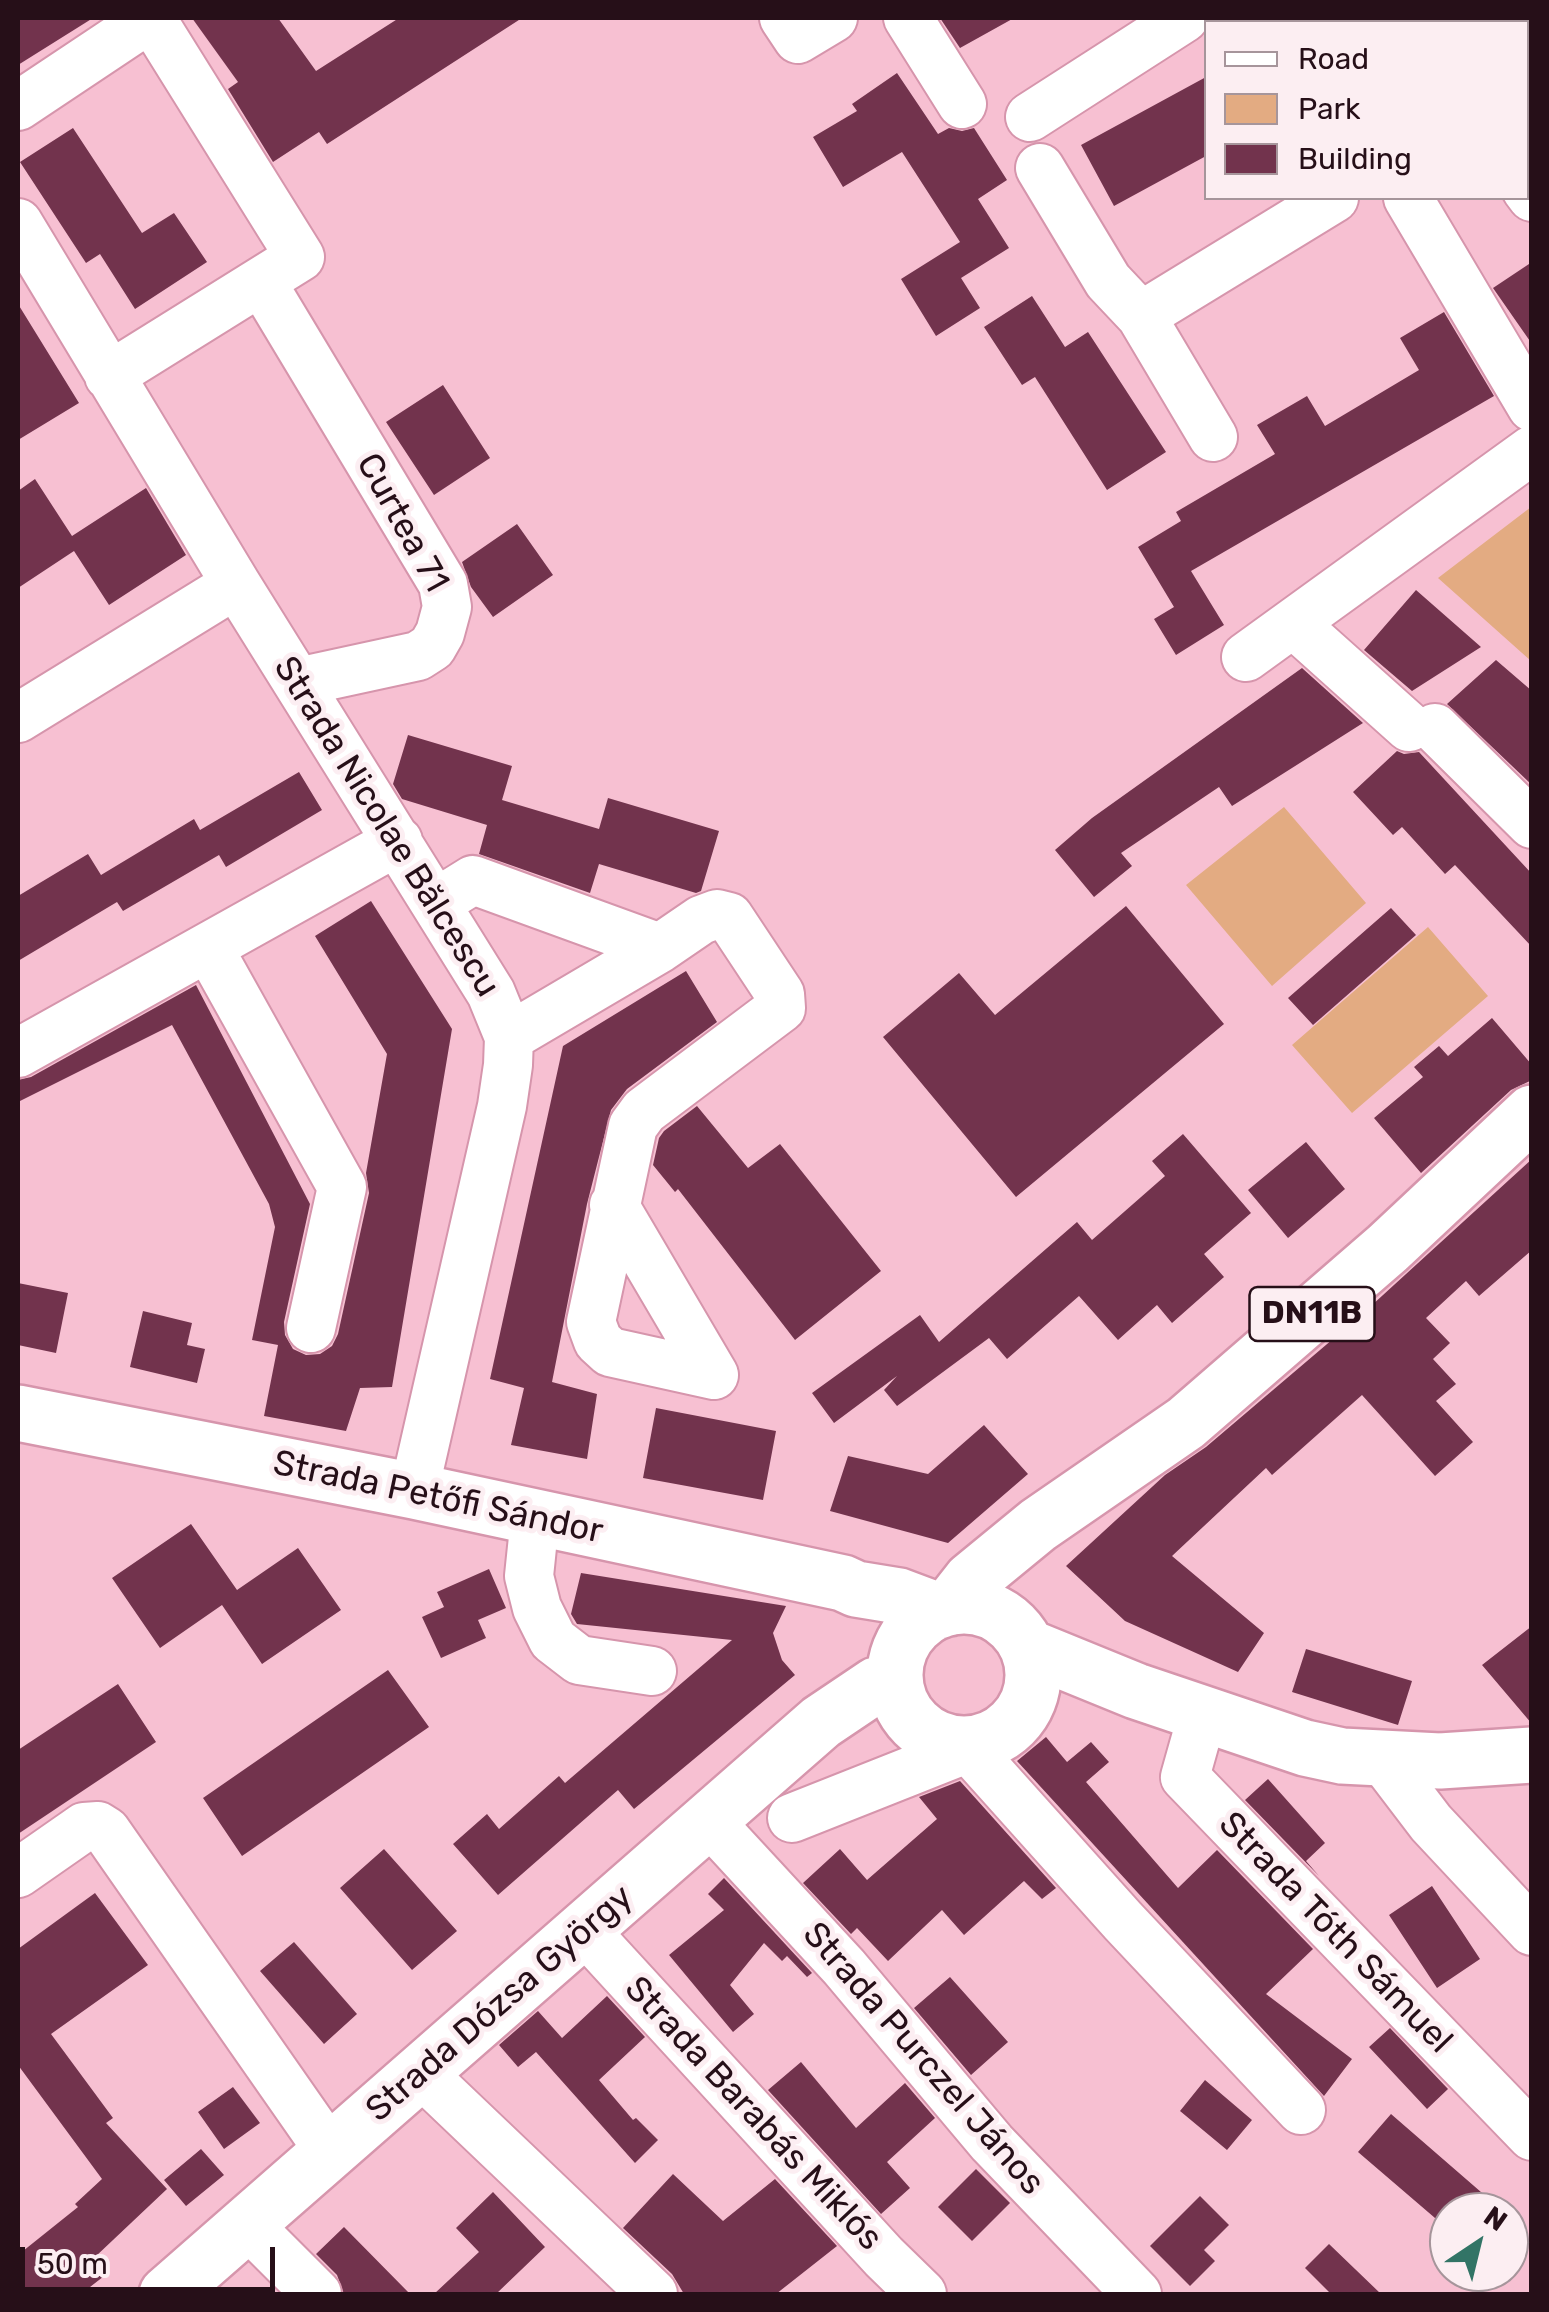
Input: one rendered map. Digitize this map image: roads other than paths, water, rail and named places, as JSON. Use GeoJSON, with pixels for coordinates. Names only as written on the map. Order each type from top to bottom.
{"type":"FeatureCollection","features":[{"type":"Feature","properties":{"kind":"main road","name":"DN11B"},"geometry":{"type":"LineString","coordinates":[[944,1609],[982,1570],[1038,1525],[1186,1423],[1388,1248],[1532,1113]]}},
{"type":"Feature","properties":{"kind":"main road","name":"Strada Petőfi Sándor"},"geometry":{"type":"LineString","coordinates":[[18,1414],[414,1491],[843,1582],[856,1589],[944,1609]]}},
{"type":"Feature","properties":{"kind":"main road","name":"DN11B"},"geometry":{"type":"LineString","coordinates":[[1024,1642],[1031,1572],[1078,1499]]}},
{"type":"Feature","properties":{"kind":"main road"},"geometry":{"type":"LineString","coordinates":[[856,1589],[902,1687],[930,1735],[950,1743],[972,1744],[1114,1682]]}},
{"type":"Feature","properties":{"kind":"main road"},"geometry":{"type":"LineString","coordinates":[[902,1687],[912,1630],[944,1609],[982,1608],[1001,1617],[1024,1642],[1114,1682],[1304,1748],[1383,1760],[1532,1755]]}},
{"type":"Feature","properties":{"kind":"main road"},"geometry":{"type":"LineString","coordinates":[[995,1732],[1033,1677],[1024,1642]]}},
{"type":"Feature","properties":{"kind":"main road","name":"Strada Dózsa György"},"geometry":{"type":"LineString","coordinates":[[167,2294],[834,1714],[876,1685],[902,1687]]}},
{"type":"Feature","properties":{"kind":"street"},"geometry":{"type":"LineString","coordinates":[[18,106],[150,18],[300,257],[109,376]]}},
{"type":"Feature","properties":{"kind":"street"},"geometry":{"type":"LineString","coordinates":[[784,18],[798,38],[832,18]]}},
{"type":"Feature","properties":{"kind":"street"},"geometry":{"type":"LineString","coordinates":[[908,18],[962,104]]}},
{"type":"Feature","properties":{"kind":"street"},"geometry":{"type":"LineString","coordinates":[[1030,117],[1157,25]]}},
{"type":"Feature","properties":{"kind":"street"},"geometry":{"type":"LineString","coordinates":[[1040,168],[1108,280],[1141,316],[1213,437]]}},
{"type":"Feature","properties":{"kind":"street"},"geometry":{"type":"LineString","coordinates":[[1141,316],[1331,200]]}},
{"type":"Feature","properties":{"kind":"street"},"geometry":{"type":"LineString","coordinates":[[1409,200],[1532,408]]}},
{"type":"Feature","properties":{"kind":"street","name":"Strada Nicolae Bălcescu"},"geometry":{"type":"LineString","coordinates":[[18,223],[491,994],[509,1037],[502,1106],[414,1491]]}},
{"type":"Feature","properties":{"kind":"street","name":"Curtea 71"},"geometry":{"type":"LineString","coordinates":[[262,282],[443,584],[447,607],[432,647],[418,656],[298,682]]}},
{"type":"Feature","properties":{"kind":"street"},"geometry":{"type":"LineString","coordinates":[[1246,658],[1532,450]]}},
{"type":"Feature","properties":{"kind":"street"},"geometry":{"type":"LineString","coordinates":[[18,718],[236,584]]}},
{"type":"Feature","properties":{"kind":"street"},"geometry":{"type":"LineString","coordinates":[[1294,624],[1400,719],[1532,824]]}},
{"type":"Feature","properties":{"kind":"street"},"geometry":{"type":"LineString","coordinates":[[21,1044],[208,947],[398,841]]}},
{"type":"Feature","properties":{"kind":"street"},"geometry":{"type":"LineString","coordinates":[[436,903],[473,880],[660,948]]}},
{"type":"Feature","properties":{"kind":"street"},"geometry":{"type":"LineString","coordinates":[[509,1037],[717,914],[729,917],[780,994],[780,1008],[644,1111],[634,1126],[614,1205]]}},
{"type":"Feature","properties":{"kind":"street"},"geometry":{"type":"LineString","coordinates":[[208,947],[342,1186],[311,1328]]}},
{"type":"Feature","properties":{"kind":"street"},"geometry":{"type":"LineString","coordinates":[[535,1518],[529,1576],[537,1608],[553,1640],[579,1660],[652,1671]]}},
{"type":"Feature","properties":{"kind":"street","name":"Strada Tóth Sámuel"},"geometry":{"type":"LineString","coordinates":[[1202,1713],[1184,1778],[1532,2136]]}},
{"type":"Feature","properties":{"kind":"street"},"geometry":{"type":"LineString","coordinates":[[792,1818],[995,1732],[1122,1921],[1300,2110]]}},
{"type":"Feature","properties":{"kind":"street"},"geometry":{"type":"LineString","coordinates":[[1383,1760],[1431,1823],[1532,1931]]}},
{"type":"Feature","properties":{"kind":"street","name":"Strada Purczel János"},"geometry":{"type":"LineString","coordinates":[[710,1822],[844,1967],[992,2142],[1136,2294]]}},
{"type":"Feature","properties":{"kind":"street"},"geometry":{"type":"LineString","coordinates":[[18,1873],[84,1827],[98,1826],[106,1831],[330,2152]]}},
{"type":"Feature","properties":{"kind":"street","name":"Strada Barabás Miklós"},"geometry":{"type":"LineString","coordinates":[[585,1931],[922,2294]]}},
{"type":"Feature","properties":{"kind":"street"},"geometry":{"type":"LineString","coordinates":[[421,2073],[653,2294]]}},
{"type":"Feature","properties":{"kind":"street"},"geometry":{"type":"LineString","coordinates":[[248,2226],[317,2294]]}}]}
